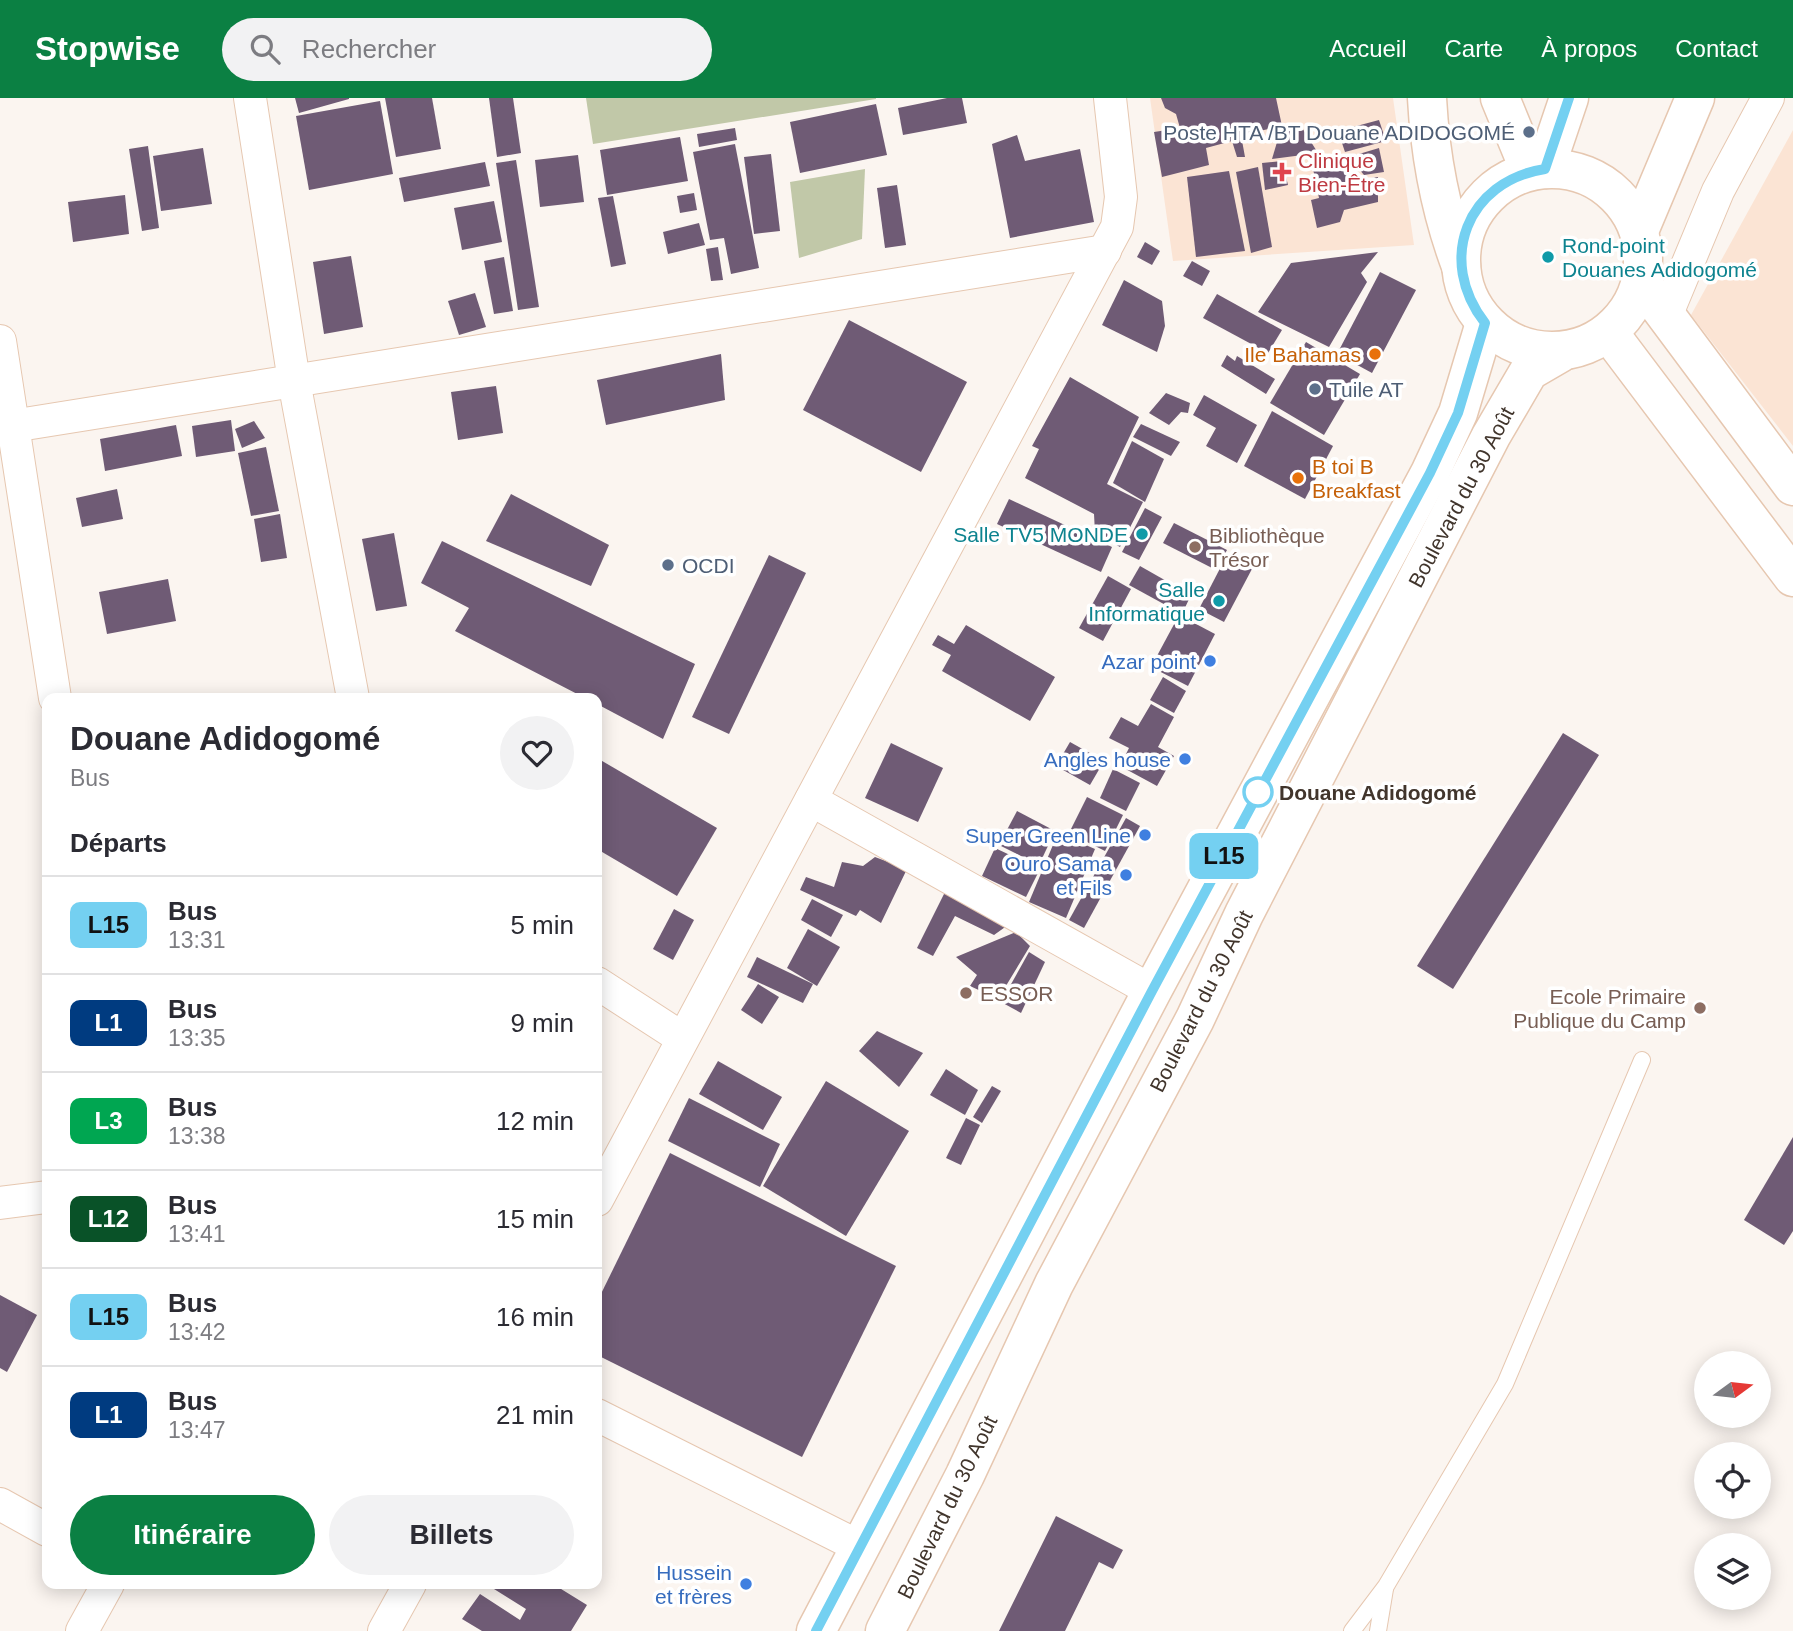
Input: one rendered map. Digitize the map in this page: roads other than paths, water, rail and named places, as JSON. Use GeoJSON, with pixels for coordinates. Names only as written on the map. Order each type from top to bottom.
{"type":"FeatureCollection","features":[{"type":"Feature","properties":{"kind":"main road"},"geometry":{"type":"LineString","coordinates":[[1427,98],[1445,221],[1461,266],[1467,293],[1485,323],[1519,346],[1539,352],[1560,353],[1609,333],[1629,310],[1642,282],[1643,248],[1639,232],[1619,197],[1603,184],[1565,169],[1537,170],[1492,191],[1474,213],[1463,238],[1461,266]]}},
{"type":"Feature","properties":{"kind":"main road"},"geometry":{"type":"LineString","coordinates":[[1500,98],[1537,170]]}},
{"type":"Feature","properties":{"kind":"main road"},"geometry":{"type":"LineString","coordinates":[[1537,170],[1569,98]]}},
{"type":"Feature","properties":{"kind":"main road"},"geometry":{"type":"LineString","coordinates":[[1639,232],[1695,98]]}},
{"type":"Feature","properties":{"kind":"main road"},"geometry":{"type":"LineString","coordinates":[[1642,282],[1793,486]]}},
{"type":"Feature","properties":{"kind":"main road","name":"Boulevard du 30 Août"},"geometry":{"type":"LineString","coordinates":[[816,1631],[1152,991],[1430,473],[1458,413],[1485,323]]}},
{"type":"Feature","properties":{"kind":"main road"},"geometry":{"type":"LineString","coordinates":[[1609,333],[1793,577]]}},
{"type":"Feature","properties":{"kind":"main road","name":"Boulevard du 30 Août"},"geometry":{"type":"LineString","coordinates":[[885,1631],[965,1475],[1054,1284],[1195,1019],[1244,914],[1485,448],[1529,370],[1560,353]]}},
{"type":"Feature","properties":{"kind":"street"},"geometry":{"type":"LineString","coordinates":[[250,98],[293,381],[352,693]]}},
{"type":"Feature","properties":{"kind":"street"},"geometry":{"type":"LineString","coordinates":[[602,1190],[1117,227],[1121,197],[1110,98]]}},
{"type":"Feature","properties":{"kind":"street"},"geometry":{"type":"LineString","coordinates":[[1666,316],[1717,191],[1768,98]]}},
{"type":"Feature","properties":{"kind":"street"},"geometry":{"type":"LineString","coordinates":[[7,427],[1105,251]]}},
{"type":"Feature","properties":{"kind":"street"},"geometry":{"type":"LineString","coordinates":[[0,341],[7,427],[54,693]]}},
{"type":"Feature","properties":{"kind":"street"},"geometry":{"type":"LineString","coordinates":[[811,800],[1152,991]]}},
{"type":"Feature","properties":{"kind":"street"},"geometry":{"type":"LineString","coordinates":[[602,986],[682,1038]]}},
{"type":"Feature","properties":{"kind":"street"},"geometry":{"type":"LineString","coordinates":[[0,1203],[42,1198]]}},
{"type":"Feature","properties":{"kind":"street"},"geometry":{"type":"LineString","coordinates":[[602,1418],[860,1548]]}},
{"type":"Feature","properties":{"kind":"street"},"geometry":{"type":"LineString","coordinates":[[0,1504],[42,1527]]}},
{"type":"Feature","properties":{"kind":"street"},"geometry":{"type":"LineString","coordinates":[[82,1631],[105,1589]]}},
{"type":"Feature","properties":{"kind":"street"},"geometry":{"type":"LineString","coordinates":[[384,1631],[407,1589]]}},
{"type":"Feature","properties":{"kind":"lane"},"geometry":{"type":"LineString","coordinates":[[1352,1631],[1386,1586],[1505,1384],[1642,1060]]}},
{"type":"Feature","properties":{"kind":"lane"},"geometry":{"type":"LineString","coordinates":[[1378,1631],[1386,1586]]}},
{"type":"Feature","properties":{"kind":"place","name":"Poste HTA /BT Douane ADIDOGOMÉ"},"geometry":{"type":"Point","coordinates":[1529,132]}},
{"type":"Feature","properties":{"kind":"place","name":"Clinique Bien-Être"},"geometry":{"type":"Point","coordinates":[1282,172]}},
{"type":"Feature","properties":{"kind":"place","name":"Rond-point Douanes Adidogomé"},"geometry":{"type":"Point","coordinates":[1548,257]}},
{"type":"Feature","properties":{"kind":"place","name":"Ile Bahamas"},"geometry":{"type":"Point","coordinates":[1375,354]}},
{"type":"Feature","properties":{"kind":"place","name":"Tuile AT"},"geometry":{"type":"Point","coordinates":[1315,389]}},
{"type":"Feature","properties":{"kind":"place","name":"B toi B Breakfast"},"geometry":{"type":"Point","coordinates":[1298,478]}},
{"type":"Feature","properties":{"kind":"place","name":"Salle TV5 MONDE"},"geometry":{"type":"Point","coordinates":[1142,534]}},
{"type":"Feature","properties":{"kind":"place","name":"Bibliothèque Trésor"},"geometry":{"type":"Point","coordinates":[1195,547]}},
{"type":"Feature","properties":{"kind":"place","name":"OCDI"},"geometry":{"type":"Point","coordinates":[668,565]}},
{"type":"Feature","properties":{"kind":"place","name":"Salle Informatique"},"geometry":{"type":"Point","coordinates":[1219,601]}},
{"type":"Feature","properties":{"kind":"place","name":"Azar point"},"geometry":{"type":"Point","coordinates":[1210,661]}},
{"type":"Feature","properties":{"kind":"place","name":"Angles house"},"geometry":{"type":"Point","coordinates":[1185,759]}},
{"type":"Feature","properties":{"kind":"place","name":"Douane Adidogomé"},"geometry":{"type":"Point","coordinates":[1258,792]}},
{"type":"Feature","properties":{"kind":"place","name":"Super Green Line"},"geometry":{"type":"Point","coordinates":[1145,835]}},
{"type":"Feature","properties":{"kind":"place","name":"Ouro Sama et Fils"},"geometry":{"type":"Point","coordinates":[1126,875]}},
{"type":"Feature","properties":{"kind":"place","name":"ESSOR"},"geometry":{"type":"Point","coordinates":[966,993]}},
{"type":"Feature","properties":{"kind":"place","name":"Ecole Primaire Publique du Camp"},"geometry":{"type":"Point","coordinates":[1700,1008]}},
{"type":"Feature","properties":{"kind":"place","name":"Hussein et frères"},"geometry":{"type":"Point","coordinates":[746,1584]}}]}
